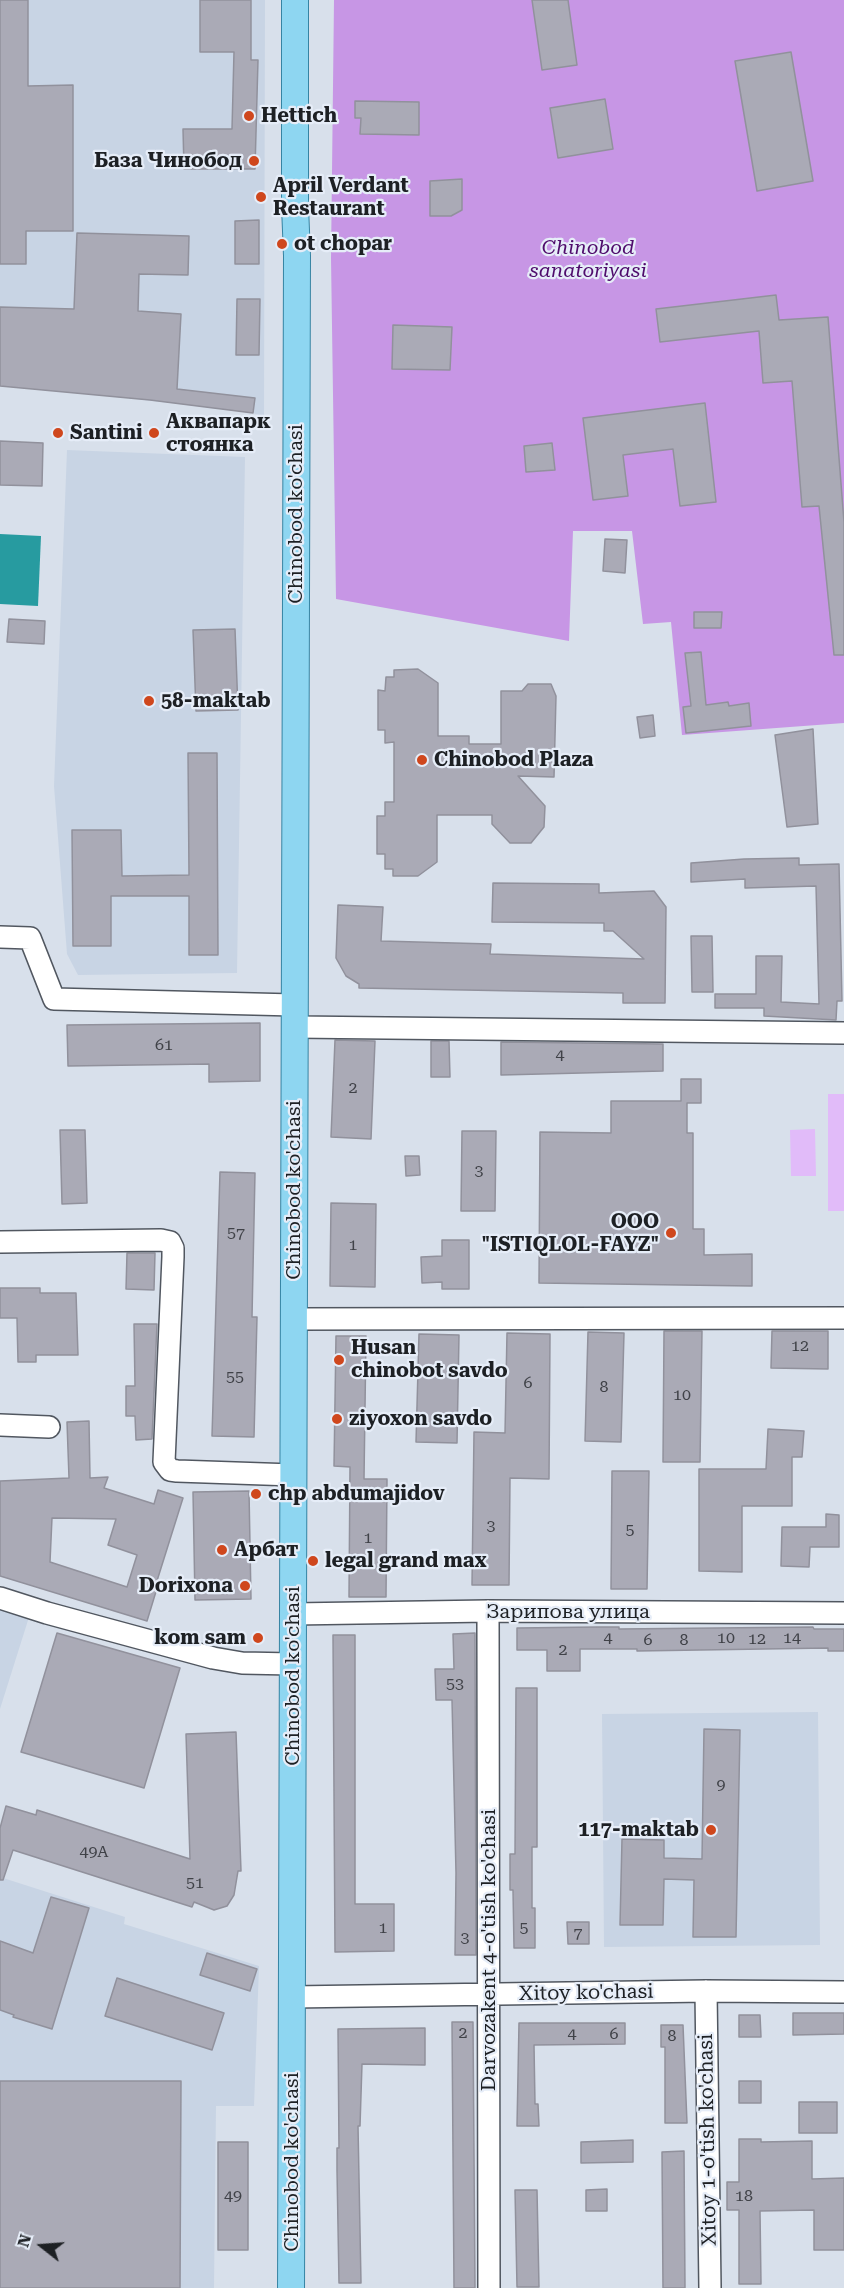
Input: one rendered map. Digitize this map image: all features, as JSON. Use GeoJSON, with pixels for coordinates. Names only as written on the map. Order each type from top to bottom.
{"type":"FeatureCollection","features":[{"type":"Feature","properties":{"kind":"main road","name":"Chinobod ko'chasi"},"geometry":{"type":"LineString","coordinates":[[291,2288],[297,291],[295,0]]}},
{"type":"Feature","properties":{"kind":"street"},"geometry":{"type":"LineString","coordinates":[[0,937],[30,938],[54,999],[294,1016],[844,1032]]}},
{"type":"Feature","properties":{"kind":"street"},"geometry":{"type":"LineString","coordinates":[[0,1242],[161,1240],[170,1242],[173,1257],[164,1462],[170,1470],[177,1471],[293,1475]]}},
{"type":"Feature","properties":{"kind":"street"},"geometry":{"type":"LineString","coordinates":[[294,1319],[844,1318]]}},
{"type":"Feature","properties":{"kind":"street"},"geometry":{"type":"LineString","coordinates":[[0,1425],[49,1427]]}},
{"type":"Feature","properties":{"kind":"street"},"geometry":{"type":"LineString","coordinates":[[0,1598],[213,1658],[242,1663],[293,1664]]}},
{"type":"Feature","properties":{"kind":"street","name":"Зарипова улица"},"geometry":{"type":"LineString","coordinates":[[293,1614],[488,1611],[844,1613]]}},
{"type":"Feature","properties":{"kind":"street","name":"Darvozakent 4-o'tish ko'chasi"},"geometry":{"type":"LineString","coordinates":[[488,1611],[489,2288]]}},
{"type":"Feature","properties":{"kind":"street","name":"Xitoy ko'chasi"},"geometry":{"type":"LineString","coordinates":[[292,1997],[706,1991],[844,1992]]}},
{"type":"Feature","properties":{"kind":"street","name":"Xitoy 1-o'tish ko'chasi"},"geometry":{"type":"LineString","coordinates":[[706,1991],[710,2288]]}},
{"type":"Feature","properties":{"kind":"shaded area"},"geometry":{"type":"Polygon","coordinates":[[[0,0],[265,0],[264,417],[253,413],[136,399],[0,386],[0,0]]]}},
{"type":"Feature","properties":{"kind":"shaded area","name":"58-maktab"},"geometry":{"type":"Polygon","coordinates":[[[67,450],[245,457],[237,973],[78,975],[67,954],[54,786],[67,450]]]}},
{"type":"Feature","properties":{"kind":"shaded area"},"geometry":{"type":"Polygon","coordinates":[[[828,1094],[844,1094],[844,1211],[828,1211],[828,1094]]]}},
{"type":"Feature","properties":{"kind":"shaded area"},"geometry":{"type":"Polygon","coordinates":[[[815,1129],[816,1176],[791,1176],[790,1130],[815,1129]]]}},
{"type":"Feature","properties":{"kind":"shaded area"},"geometry":{"type":"Polygon","coordinates":[[[0,1604],[30,1614],[0,1709],[0,1604]]]}},
{"type":"Feature","properties":{"kind":"shaded area","name":"117-maktab"},"geometry":{"type":"Polygon","coordinates":[[[818,1712],[820,1945],[604,1947],[602,1714],[818,1712]]]}},
{"type":"Feature","properties":{"kind":"shaded area"},"geometry":{"type":"Polygon","coordinates":[[[0,1877],[125,1917],[124,1924],[259,1966],[254,2106],[216,2106],[214,2288],[0,2288],[0,1877]]]}},
{"type":"Feature","properties":{"kind":"green space","name":"Chinobod sanatoriyasi"},"geometry":{"type":"Polygon","coordinates":[[[334,0],[844,0],[844,723],[682,735],[671,622],[643,624],[632,531],[573,531],[569,641],[336,599],[331,258],[334,0]]]}},
{"type":"Feature","properties":{"kind":"water"},"geometry":{"type":"Polygon","coordinates":[[[0,534],[41,536],[38,606],[0,604],[0,534]]]}},
{"type":"Feature","properties":{"kind":"building"},"geometry":{"type":"Polygon","coordinates":[[[0,0],[28,0],[28,86],[73,85],[73,231],[26,231],[26,264],[0,264],[0,0]]]}},
{"type":"Feature","properties":{"kind":"building"},"geometry":{"type":"Polygon","coordinates":[[[200,0],[251,0],[251,60],[258,60],[255,169],[184,169],[183,129],[232,129],[234,52],[200,52],[200,0]]]}},
{"type":"Feature","properties":{"kind":"building"},"geometry":{"type":"Polygon","coordinates":[[[532,0],[568,0],[577,65],[542,70],[532,0]]]}},
{"type":"Feature","properties":{"kind":"building"},"geometry":{"type":"Polygon","coordinates":[[[791,52],[813,181],[757,191],[735,61],[791,52]]]}},
{"type":"Feature","properties":{"kind":"building"},"geometry":{"type":"Polygon","coordinates":[[[605,99],[613,149],[558,158],[550,108],[605,99]]]}},
{"type":"Feature","properties":{"kind":"building"},"geometry":{"type":"Polygon","coordinates":[[[355,101],[419,102],[419,135],[360,134],[361,118],[355,118],[355,101]]]}},
{"type":"Feature","properties":{"kind":"building"},"geometry":{"type":"Polygon","coordinates":[[[462,179],[462,210],[451,216],[430,216],[430,181],[462,179]]]}},
{"type":"Feature","properties":{"kind":"building"},"geometry":{"type":"Polygon","coordinates":[[[259,220],[259,264],[235,264],[235,221],[259,220]]]}},
{"type":"Feature","properties":{"kind":"building"},"geometry":{"type":"Polygon","coordinates":[[[77,233],[189,236],[188,275],[139,274],[138,311],[181,314],[177,389],[255,398],[253,413],[150,400],[0,386],[0,307],[74,309],[77,233]]]}},
{"type":"Feature","properties":{"kind":"building"},"geometry":{"type":"Polygon","coordinates":[[[776,295],[779,320],[828,317],[844,522],[844,655],[834,655],[819,506],[802,507],[792,381],[763,383],[759,331],[660,342],[656,309],[776,295]]]}},
{"type":"Feature","properties":{"kind":"building"},"geometry":{"type":"Polygon","coordinates":[[[237,299],[260,299],[259,355],[236,355],[237,299]]]}},
{"type":"Feature","properties":{"kind":"building"},"geometry":{"type":"Polygon","coordinates":[[[393,325],[452,327],[450,370],[392,369],[393,325]]]}},
{"type":"Feature","properties":{"kind":"building"},"geometry":{"type":"Polygon","coordinates":[[[705,403],[716,502],[680,506],[673,449],[623,455],[628,496],[593,500],[583,418],[705,403]]]}},
{"type":"Feature","properties":{"kind":"building"},"geometry":{"type":"Polygon","coordinates":[[[0,441],[43,443],[42,486],[0,485],[0,441]]]}},
{"type":"Feature","properties":{"kind":"building"},"geometry":{"type":"Polygon","coordinates":[[[552,443],[555,470],[526,472],[524,446],[552,443]]]}},
{"type":"Feature","properties":{"kind":"building"},"geometry":{"type":"Polygon","coordinates":[[[605,539],[627,540],[625,573],[603,571],[605,539]]]}},
{"type":"Feature","properties":{"kind":"building"},"geometry":{"type":"Polygon","coordinates":[[[694,612],[722,612],[721,628],[694,628],[694,612]]]}},
{"type":"Feature","properties":{"kind":"building"},"geometry":{"type":"Polygon","coordinates":[[[9,619],[45,621],[44,644],[7,642],[9,619]]]}},
{"type":"Feature","properties":{"kind":"building"},"geometry":{"type":"Polygon","coordinates":[[[235,629],[238,710],[196,711],[193,630],[235,629]]]}},
{"type":"Feature","properties":{"kind":"building"},"geometry":{"type":"Polygon","coordinates":[[[701,652],[706,705],[728,702],[729,706],[749,703],[751,726],[686,733],[683,707],[691,706],[685,653],[701,652]]]}},
{"type":"Feature","properties":{"kind":"building"},"geometry":{"type":"Polygon","coordinates":[[[418,669],[438,683],[438,736],[469,736],[469,744],[501,744],[501,691],[522,691],[528,684],[551,684],[556,696],[554,777],[518,776],[545,806],[544,827],[531,843],[510,843],[492,824],[492,815],[437,815],[437,862],[418,876],[393,876],[393,869],[385,869],[385,854],[377,854],[377,816],[385,816],[385,802],[394,802],[394,742],[385,743],[385,730],[378,730],[378,690],[385,691],[386,677],[394,677],[394,670],[418,669]]]}},
{"type":"Feature","properties":{"kind":"building"},"geometry":{"type":"Polygon","coordinates":[[[653,715],[655,736],[640,738],[637,717],[653,715]]]}},
{"type":"Feature","properties":{"kind":"building"},"geometry":{"type":"Polygon","coordinates":[[[813,729],[818,824],[787,827],[775,735],[813,729]]]}},
{"type":"Feature","properties":{"kind":"building"},"geometry":{"type":"Polygon","coordinates":[[[188,753],[217,753],[218,955],[189,955],[189,896],[111,896],[111,946],[73,946],[72,830],[121,830],[122,876],[189,875],[188,753]]]}},
{"type":"Feature","properties":{"kind":"building"},"geometry":{"type":"Polygon","coordinates":[[[799,858],[799,865],[839,864],[842,1001],[837,1001],[836,1020],[764,1016],[764,1008],[715,1008],[715,994],[756,994],[756,956],[782,956],[781,1002],[819,1004],[816,886],[745,888],[745,879],[691,882],[691,863],[799,858]]]}},
{"type":"Feature","properties":{"kind":"building"},"geometry":{"type":"Polygon","coordinates":[[[493,883],[599,884],[599,893],[654,891],[666,907],[665,1003],[623,1003],[623,993],[359,988],[359,984],[346,976],[336,958],[338,905],[383,907],[381,941],[491,944],[490,954],[644,959],[613,931],[604,931],[604,923],[492,922],[493,883]]]}},
{"type":"Feature","properties":{"kind":"building"},"geometry":{"type":"Polygon","coordinates":[[[691,936],[712,936],[713,992],[692,992],[691,936]]]}},
{"type":"Feature","properties":{"kind":"building"},"geometry":{"type":"Polygon","coordinates":[[[260,1023],[260,1081],[209,1082],[209,1064],[68,1066],[67,1025],[260,1023]]]}},
{"type":"Feature","properties":{"kind":"building"},"geometry":{"type":"Polygon","coordinates":[[[335,1040],[375,1041],[371,1139],[331,1137],[335,1040]]]}},
{"type":"Feature","properties":{"kind":"building"},"geometry":{"type":"Polygon","coordinates":[[[431,1041],[449,1041],[450,1077],[431,1077],[431,1041]]]}},
{"type":"Feature","properties":{"kind":"building"},"geometry":{"type":"Polygon","coordinates":[[[501,1042],[663,1044],[663,1071],[501,1075],[501,1042]]]}},
{"type":"Feature","properties":{"kind":"building"},"geometry":{"type":"Polygon","coordinates":[[[681,1079],[701,1079],[701,1103],[687,1103],[687,1133],[693,1133],[693,1229],[704,1229],[704,1255],[752,1254],[752,1286],[539,1283],[540,1132],[611,1133],[611,1101],[681,1101],[681,1079]]]}},
{"type":"Feature","properties":{"kind":"building"},"geometry":{"type":"Polygon","coordinates":[[[60,1130],[85,1130],[87,1203],[62,1204],[60,1130]]]}},
{"type":"Feature","properties":{"kind":"building"},"geometry":{"type":"Polygon","coordinates":[[[462,1131],[496,1131],[495,1211],[461,1211],[462,1131]]]}},
{"type":"Feature","properties":{"kind":"building"},"geometry":{"type":"Polygon","coordinates":[[[405,1156],[419,1156],[420,1175],[406,1176],[405,1156]]]}},
{"type":"Feature","properties":{"kind":"building"},"geometry":{"type":"Polygon","coordinates":[[[220,1172],[255,1173],[252,1317],[257,1317],[254,1437],[212,1436],[220,1172]]]}},
{"type":"Feature","properties":{"kind":"building"},"geometry":{"type":"Polygon","coordinates":[[[331,1203],[376,1204],[375,1287],[330,1286],[331,1203]]]}},
{"type":"Feature","properties":{"kind":"building"},"geometry":{"type":"Polygon","coordinates":[[[442,1240],[469,1240],[469,1289],[442,1289],[442,1282],[422,1283],[421,1257],[442,1256],[442,1240]]]}},
{"type":"Feature","properties":{"kind":"building"},"geometry":{"type":"Polygon","coordinates":[[[127,1253],[155,1253],[154,1290],[126,1289],[127,1253]]]}},
{"type":"Feature","properties":{"kind":"building"},"geometry":{"type":"Polygon","coordinates":[[[0,1288],[40,1288],[40,1293],[76,1293],[78,1355],[36,1355],[36,1362],[18,1362],[17,1318],[0,1318],[0,1288]]]}},
{"type":"Feature","properties":{"kind":"building"},"geometry":{"type":"Polygon","coordinates":[[[134,1324],[157,1324],[152,1439],[136,1440],[135,1416],[126,1416],[126,1386],[135,1386],[134,1324]]]}},
{"type":"Feature","properties":{"kind":"building"},"geometry":{"type":"Polygon","coordinates":[[[664,1331],[702,1331],[700,1462],[663,1462],[664,1331]]]}},
{"type":"Feature","properties":{"kind":"building"},"geometry":{"type":"Polygon","coordinates":[[[772,1331],[828,1331],[828,1369],[771,1368],[772,1331]]]}},
{"type":"Feature","properties":{"kind":"building"},"geometry":{"type":"Polygon","coordinates":[[[588,1332],[624,1333],[621,1442],[585,1441],[588,1332]]]}},
{"type":"Feature","properties":{"kind":"building"},"geometry":{"type":"Polygon","coordinates":[[[507,1333],[550,1334],[549,1479],[510,1478],[509,1585],[472,1585],[474,1432],[505,1433],[507,1333]]]}},
{"type":"Feature","properties":{"kind":"building"},"geometry":{"type":"Polygon","coordinates":[[[419,1334],[459,1335],[457,1443],[416,1442],[419,1334]]]}},
{"type":"Feature","properties":{"kind":"building"},"geometry":{"type":"Polygon","coordinates":[[[336,1336],[366,1336],[364,1479],[387,1479],[386,1597],[349,1597],[350,1467],[334,1466],[336,1336]]]}},
{"type":"Feature","properties":{"kind":"building"},"geometry":{"type":"Polygon","coordinates":[[[89,1421],[90,1478],[108,1477],[104,1488],[154,1504],[158,1490],[183,1498],[147,1621],[0,1576],[0,1481],[69,1478],[67,1422],[89,1421]],[[52,1518],[50,1562],[127,1587],[137,1555],[108,1545],[116,1519],[52,1518]]]}},
{"type":"Feature","properties":{"kind":"building"},"geometry":{"type":"Polygon","coordinates":[[[768,1429],[804,1431],[802,1457],[792,1457],[792,1506],[742,1506],[742,1572],[699,1571],[699,1469],[766,1469],[768,1429]]]}},
{"type":"Feature","properties":{"kind":"building"},"geometry":{"type":"Polygon","coordinates":[[[612,1471],[649,1471],[647,1589],[611,1589],[612,1471]]]}},
{"type":"Feature","properties":{"kind":"building","name":"Арбат"},"geometry":{"type":"Polygon","coordinates":[[[249,1491],[251,1599],[195,1600],[193,1492],[249,1491]]]}},
{"type":"Feature","properties":{"kind":"building"},"geometry":{"type":"Polygon","coordinates":[[[826,1514],[839,1515],[839,1547],[810,1547],[809,1567],[781,1566],[782,1527],[826,1527],[826,1514]]]}},
{"type":"Feature","properties":{"kind":"building"},"geometry":{"type":"Polygon","coordinates":[[[619,1627],[619,1629],[813,1627],[814,1629],[844,1629],[844,1651],[828,1651],[828,1648],[637,1651],[637,1649],[580,1649],[580,1671],[547,1671],[547,1650],[517,1650],[517,1628],[619,1627]]]}},
{"type":"Feature","properties":{"kind":"building"},"geometry":{"type":"Polygon","coordinates":[[[57,1633],[180,1668],[144,1788],[21,1752],[57,1633]]]}},
{"type":"Feature","properties":{"kind":"building"},"geometry":{"type":"Polygon","coordinates":[[[475,1633],[476,1955],[455,1955],[456,1873],[452,1700],[436,1700],[435,1669],[454,1669],[453,1634],[475,1633]]]}},
{"type":"Feature","properties":{"kind":"building"},"geometry":{"type":"Polygon","coordinates":[[[333,1635],[355,1635],[355,1904],[394,1904],[394,1951],[335,1952],[333,1635]]]}},
{"type":"Feature","properties":{"kind":"building"},"geometry":{"type":"Polygon","coordinates":[[[516,1688],[537,1688],[537,1847],[532,1847],[532,1908],[535,1908],[535,1948],[514,1948],[510,1854],[515,1854],[516,1688]]]}},
{"type":"Feature","properties":{"kind":"building"},"geometry":{"type":"Polygon","coordinates":[[[704,1729],[740,1730],[736,1937],[693,1937],[694,1880],[664,1879],[663,1925],[620,1925],[622,1839],[664,1840],[664,1858],[702,1859],[704,1729]]]}},
{"type":"Feature","properties":{"kind":"building"},"geometry":{"type":"Polygon","coordinates":[[[236,1732],[241,1871],[238,1871],[234,1895],[227,1906],[214,1910],[194,1902],[192,1907],[13,1850],[3,1880],[0,1880],[0,1828],[6,1806],[36,1815],[37,1810],[190,1859],[186,1734],[236,1732]]]}},
{"type":"Feature","properties":{"kind":"building"},"geometry":{"type":"Polygon","coordinates":[[[51,1897],[89,1908],[52,2029],[13,2017],[14,2015],[0,2010],[0,1941],[33,1953],[51,1897]]]}},
{"type":"Feature","properties":{"kind":"building"},"geometry":{"type":"Polygon","coordinates":[[[567,1922],[589,1922],[589,1944],[568,1944],[567,1922]]]}},
{"type":"Feature","properties":{"kind":"building"},"geometry":{"type":"Polygon","coordinates":[[[207,1953],[257,1969],[250,1991],[200,1975],[207,1953]]]}},
{"type":"Feature","properties":{"kind":"building"},"geometry":{"type":"Polygon","coordinates":[[[117,1978],[224,2013],[212,2050],[105,2016],[117,1978]]]}},
{"type":"Feature","properties":{"kind":"building"},"geometry":{"type":"Polygon","coordinates":[[[793,2013],[844,2013],[844,2034],[793,2035],[793,2013]]]}},
{"type":"Feature","properties":{"kind":"building"},"geometry":{"type":"Polygon","coordinates":[[[739,2015],[760,2015],[761,2037],[739,2037],[739,2015]]]}},
{"type":"Feature","properties":{"kind":"building"},"geometry":{"type":"Polygon","coordinates":[[[452,2022],[473,2022],[475,2288],[454,2288],[452,2022]]]}},
{"type":"Feature","properties":{"kind":"building"},"geometry":{"type":"Polygon","coordinates":[[[519,2023],[625,2023],[625,2044],[534,2045],[535,2104],[538,2104],[539,2126],[517,2126],[519,2023]]]}},
{"type":"Feature","properties":{"kind":"building"},"geometry":{"type":"Polygon","coordinates":[[[661,2025],[683,2025],[687,2123],[665,2123],[665,2047],[661,2047],[661,2025]]]}},
{"type":"Feature","properties":{"kind":"building"},"geometry":{"type":"Polygon","coordinates":[[[425,2028],[425,2065],[362,2064],[360,2126],[358,2126],[361,2283],[339,2283],[338,2029],[425,2028]]]}},
{"type":"Feature","properties":{"kind":"building"},"geometry":{"type":"Polygon","coordinates":[[[0,2081],[181,2081],[180,2288],[0,2288],[0,2081]]]}},
{"type":"Feature","properties":{"kind":"building"},"geometry":{"type":"Polygon","coordinates":[[[739,2081],[761,2081],[761,2103],[739,2103],[739,2081]]]}},
{"type":"Feature","properties":{"kind":"building"},"geometry":{"type":"Polygon","coordinates":[[[799,2102],[837,2102],[837,2133],[799,2133],[799,2102]]]}},
{"type":"Feature","properties":{"kind":"building"},"geometry":{"type":"Polygon","coordinates":[[[739,2139],[761,2139],[761,2142],[812,2141],[812,2179],[844,2178],[844,2250],[814,2250],[814,2210],[760,2211],[761,2284],[739,2284],[739,2210],[727,2210],[727,2182],[739,2182],[739,2139]]]}},
{"type":"Feature","properties":{"kind":"building"},"geometry":{"type":"Polygon","coordinates":[[[633,2140],[633,2162],[581,2163],[581,2142],[633,2140]]]}},
{"type":"Feature","properties":{"kind":"building"},"geometry":{"type":"Polygon","coordinates":[[[218,2142],[248,2142],[248,2250],[218,2250],[218,2142]]]}},
{"type":"Feature","properties":{"kind":"building"},"geometry":{"type":"Polygon","coordinates":[[[684,2151],[685,2288],[663,2288],[662,2152],[684,2151]]]}},
{"type":"Feature","properties":{"kind":"building"},"geometry":{"type":"Polygon","coordinates":[[[607,2189],[607,2211],[586,2211],[586,2190],[607,2189]]]}},
{"type":"Feature","properties":{"kind":"building"},"geometry":{"type":"Polygon","coordinates":[[[515,2190],[537,2190],[539,2287],[517,2287],[515,2190]]]}},
{"type":"Feature","properties":{"kind":"place","name":"Hettich"},"geometry":{"type":"Point","coordinates":[249,116]}},
{"type":"Feature","properties":{"kind":"place","name":"База Чинобод"},"geometry":{"type":"Point","coordinates":[254,161]}},
{"type":"Feature","properties":{"kind":"place","name":"April Verdant Restaurant"},"geometry":{"type":"Point","coordinates":[261,197]}},
{"type":"Feature","properties":{"kind":"place","name":"ot chopar"},"geometry":{"type":"Point","coordinates":[282,244]}},
{"type":"Feature","properties":{"kind":"place","name":"Santini"},"geometry":{"type":"Point","coordinates":[58,433]}},
{"type":"Feature","properties":{"kind":"place","name":"Аквапарк стоянка"},"geometry":{"type":"Point","coordinates":[154,433]}},
{"type":"Feature","properties":{"kind":"place","name":"58-maktab"},"geometry":{"type":"Point","coordinates":[149,701]}},
{"type":"Feature","properties":{"kind":"place","name":"Chinobod Plaza"},"geometry":{"type":"Point","coordinates":[422,760]}},
{"type":"Feature","properties":{"kind":"place","name":"ООО \"ISTIQLOL-FAYZ\""},"geometry":{"type":"Point","coordinates":[671,1233]}},
{"type":"Feature","properties":{"kind":"place","name":"Husan chinobot savdo"},"geometry":{"type":"Point","coordinates":[339,1360]}},
{"type":"Feature","properties":{"kind":"place","name":"ziyoxon savdo"},"geometry":{"type":"Point","coordinates":[337,1419]}},
{"type":"Feature","properties":{"kind":"place","name":"chp abdumajidov"},"geometry":{"type":"Point","coordinates":[256,1494]}},
{"type":"Feature","properties":{"kind":"place","name":"Арбат"},"geometry":{"type":"Point","coordinates":[222,1550]}},
{"type":"Feature","properties":{"kind":"place","name":"legal grand max"},"geometry":{"type":"Point","coordinates":[313,1561]}},
{"type":"Feature","properties":{"kind":"place","name":"Dorixona"},"geometry":{"type":"Point","coordinates":[245,1586]}},
{"type":"Feature","properties":{"kind":"place","name":"kom sam"},"geometry":{"type":"Point","coordinates":[258,1638]}},
{"type":"Feature","properties":{"kind":"place","name":"117-maktab"},"geometry":{"type":"Point","coordinates":[711,1830]}}]}
